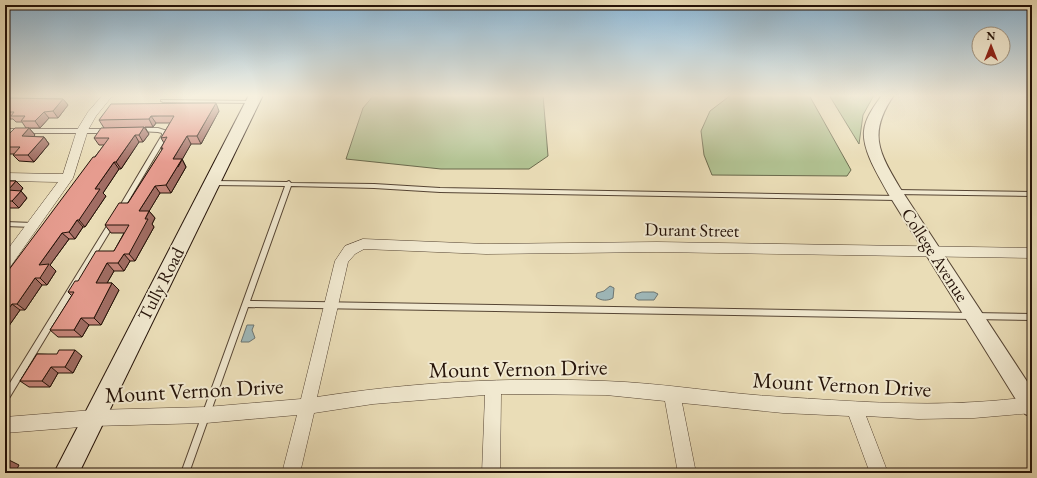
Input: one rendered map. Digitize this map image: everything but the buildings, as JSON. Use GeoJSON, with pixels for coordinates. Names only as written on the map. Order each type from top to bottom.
{"type":"FeatureCollection","features":[{"type":"Feature","properties":{"kind":"main road","name":"Tully Road"},"geometry":{"type":"LineString","coordinates":[[66,473],[244,117]]}},
{"type":"Feature","properties":{"kind":"street"},"geometry":{"type":"LineString","coordinates":[[5,263],[67,178],[82,132],[91,117]]}},
{"type":"Feature","properties":{"kind":"street","name":"College Avenue"},"geometry":{"type":"LineString","coordinates":[[876,117],[870,134],[882,169],[932,252],[1032,406]]}},
{"type":"Feature","properties":{"kind":"street"},"geometry":{"type":"LineString","coordinates":[[5,177],[67,178]]}},
{"type":"Feature","properties":{"kind":"street","name":"Durant Street"},"geometry":{"type":"LineString","coordinates":[[332,305],[342,261],[346,254],[354,248],[372,243],[486,249],[657,247],[1032,253]]}},
{"type":"Feature","properties":{"kind":"street"},"geometry":{"type":"LineString","coordinates":[[291,473],[332,305]]}},
{"type":"Feature","properties":{"kind":"street"},"geometry":{"type":"LineString","coordinates":[[491,473],[493,387]]}},
{"type":"Feature","properties":{"kind":"street","name":"Mount Vernon Drive"},"geometry":{"type":"LineString","coordinates":[[5,425],[94,418],[206,415],[308,406],[380,395],[493,387],[606,388],[783,405],[855,409],[918,411],[974,410],[1032,406]]}},
{"type":"Feature","properties":{"kind":"street"},"geometry":{"type":"LineString","coordinates":[[672,394],[687,473]]}},
{"type":"Feature","properties":{"kind":"street"},"geometry":{"type":"LineString","coordinates":[[855,409],[879,473]]}},
{"type":"Feature","properties":{"kind":"lane"},"geometry":{"type":"LineString","coordinates":[[119,212],[165,135],[165,132],[158,130],[136,130]]}},
{"type":"Feature","properties":{"kind":"lane"},"geometry":{"type":"LineString","coordinates":[[5,131],[113,131]]}},
{"type":"Feature","properties":{"kind":"lane"},"geometry":{"type":"LineString","coordinates":[[211,183],[289,183],[440,190],[897,195],[1032,194]]}},
{"type":"Feature","properties":{"kind":"lane"},"geometry":{"type":"LineString","coordinates":[[185,473],[289,183]]}},
{"type":"Feature","properties":{"kind":"lane"},"geometry":{"type":"LineString","coordinates":[[5,398],[115,218]]}},
{"type":"Feature","properties":{"kind":"lane"},"geometry":{"type":"LineString","coordinates":[[5,224],[33,225]]}},
{"type":"Feature","properties":{"kind":"lane"},"geometry":{"type":"LineString","coordinates":[[246,304],[1032,317]]}},
{"type":"Feature","properties":{"kind":"green space"},"geometry":{"type":"Polygon","coordinates":[[[360,117],[545,117],[548,156],[529,169],[441,169],[346,159],[360,117]]]}},
{"type":"Feature","properties":{"kind":"green space"},"geometry":{"type":"Polygon","coordinates":[[[707,117],[821,117],[851,170],[847,176],[712,175],[704,155],[701,131],[707,117]]]}},
{"type":"Feature","properties":{"kind":"green space"},"geometry":{"type":"Polygon","coordinates":[[[843,117],[863,117],[859,144],[843,117]]]}},
{"type":"Feature","properties":{"kind":"water"},"geometry":{"type":"Polygon","coordinates":[[[610,286],[614,288],[613,298],[604,300],[596,297],[597,293],[604,291],[610,286]]]}},
{"type":"Feature","properties":{"kind":"water"},"geometry":{"type":"Polygon","coordinates":[[[642,292],[654,292],[658,294],[654,300],[638,300],[635,298],[636,294],[642,292]]]}},
{"type":"Feature","properties":{"kind":"water"},"geometry":{"type":"Polygon","coordinates":[[[247,325],[254,325],[252,330],[255,338],[249,342],[241,342],[247,325]]]}}]}
